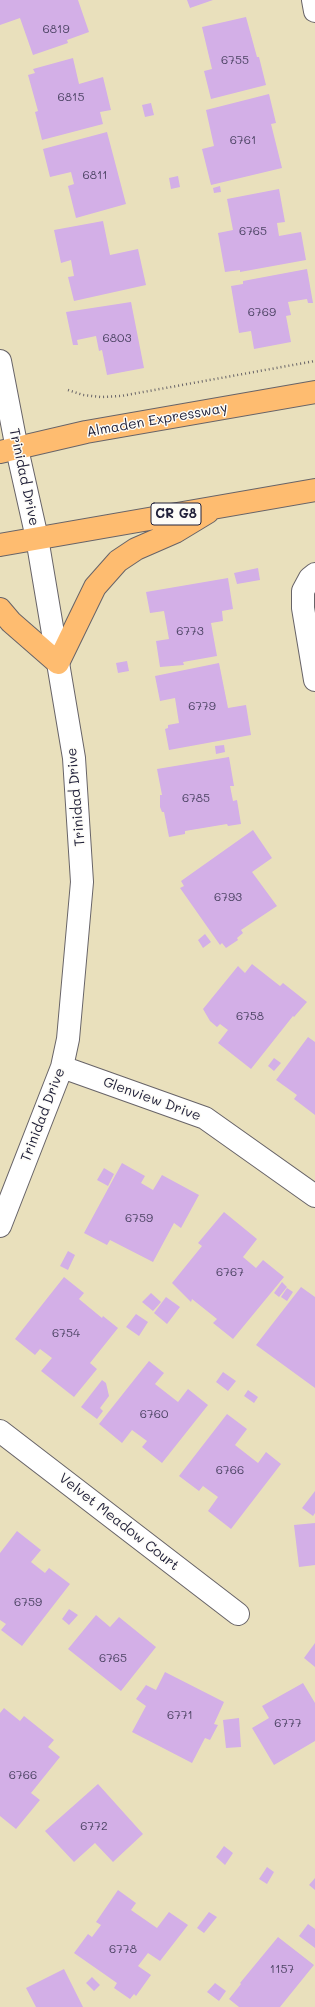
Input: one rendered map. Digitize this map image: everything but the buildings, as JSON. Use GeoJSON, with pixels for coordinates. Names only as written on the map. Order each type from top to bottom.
{"type":"FeatureCollection","features":[{"type":"Feature","properties":{"kind":"main road","name":"Almaden Expressway"},"geometry":{"type":"LineString","coordinates":[[8,451],[86,432],[315,392]]}},
{"type":"Feature","properties":{"kind":"main road","name":"CR G8"},"geometry":{"type":"LineString","coordinates":[[0,545],[315,490]]}},
{"type":"Feature","properties":{"kind":"main road"},"geometry":{"type":"LineString","coordinates":[[0,609],[11,622],[58,662],[95,587],[118,562],[136,549],[175,532],[216,507]]}},
{"type":"Feature","properties":{"kind":"street"},"geometry":{"type":"LineString","coordinates":[[312,0],[315,10]]}},
{"type":"Feature","properties":{"kind":"street","name":"Trinidad Drive"},"geometry":{"type":"LineString","coordinates":[[0,361],[8,451],[37,538],[74,758],[82,882],[68,1039],[62,1067],[0,1226]]}},
{"type":"Feature","properties":{"kind":"street"},"geometry":{"type":"LineString","coordinates":[[315,574],[310,578],[303,592],[303,608],[315,680]]}},
{"type":"Feature","properties":{"kind":"street","name":"Glenview Drive"},"geometry":{"type":"LineString","coordinates":[[62,1067],[205,1118],[315,1196]]}},
{"type":"Feature","properties":{"kind":"street","name":"Velvet Meadow Court"},"geometry":{"type":"LineString","coordinates":[[0,1431],[238,1614]]}},
{"type":"Feature","properties":{"kind":"path"},"geometry":{"type":"LineString","coordinates":[[68,390],[83,395],[101,397],[121,396],[315,361]]}}]}
